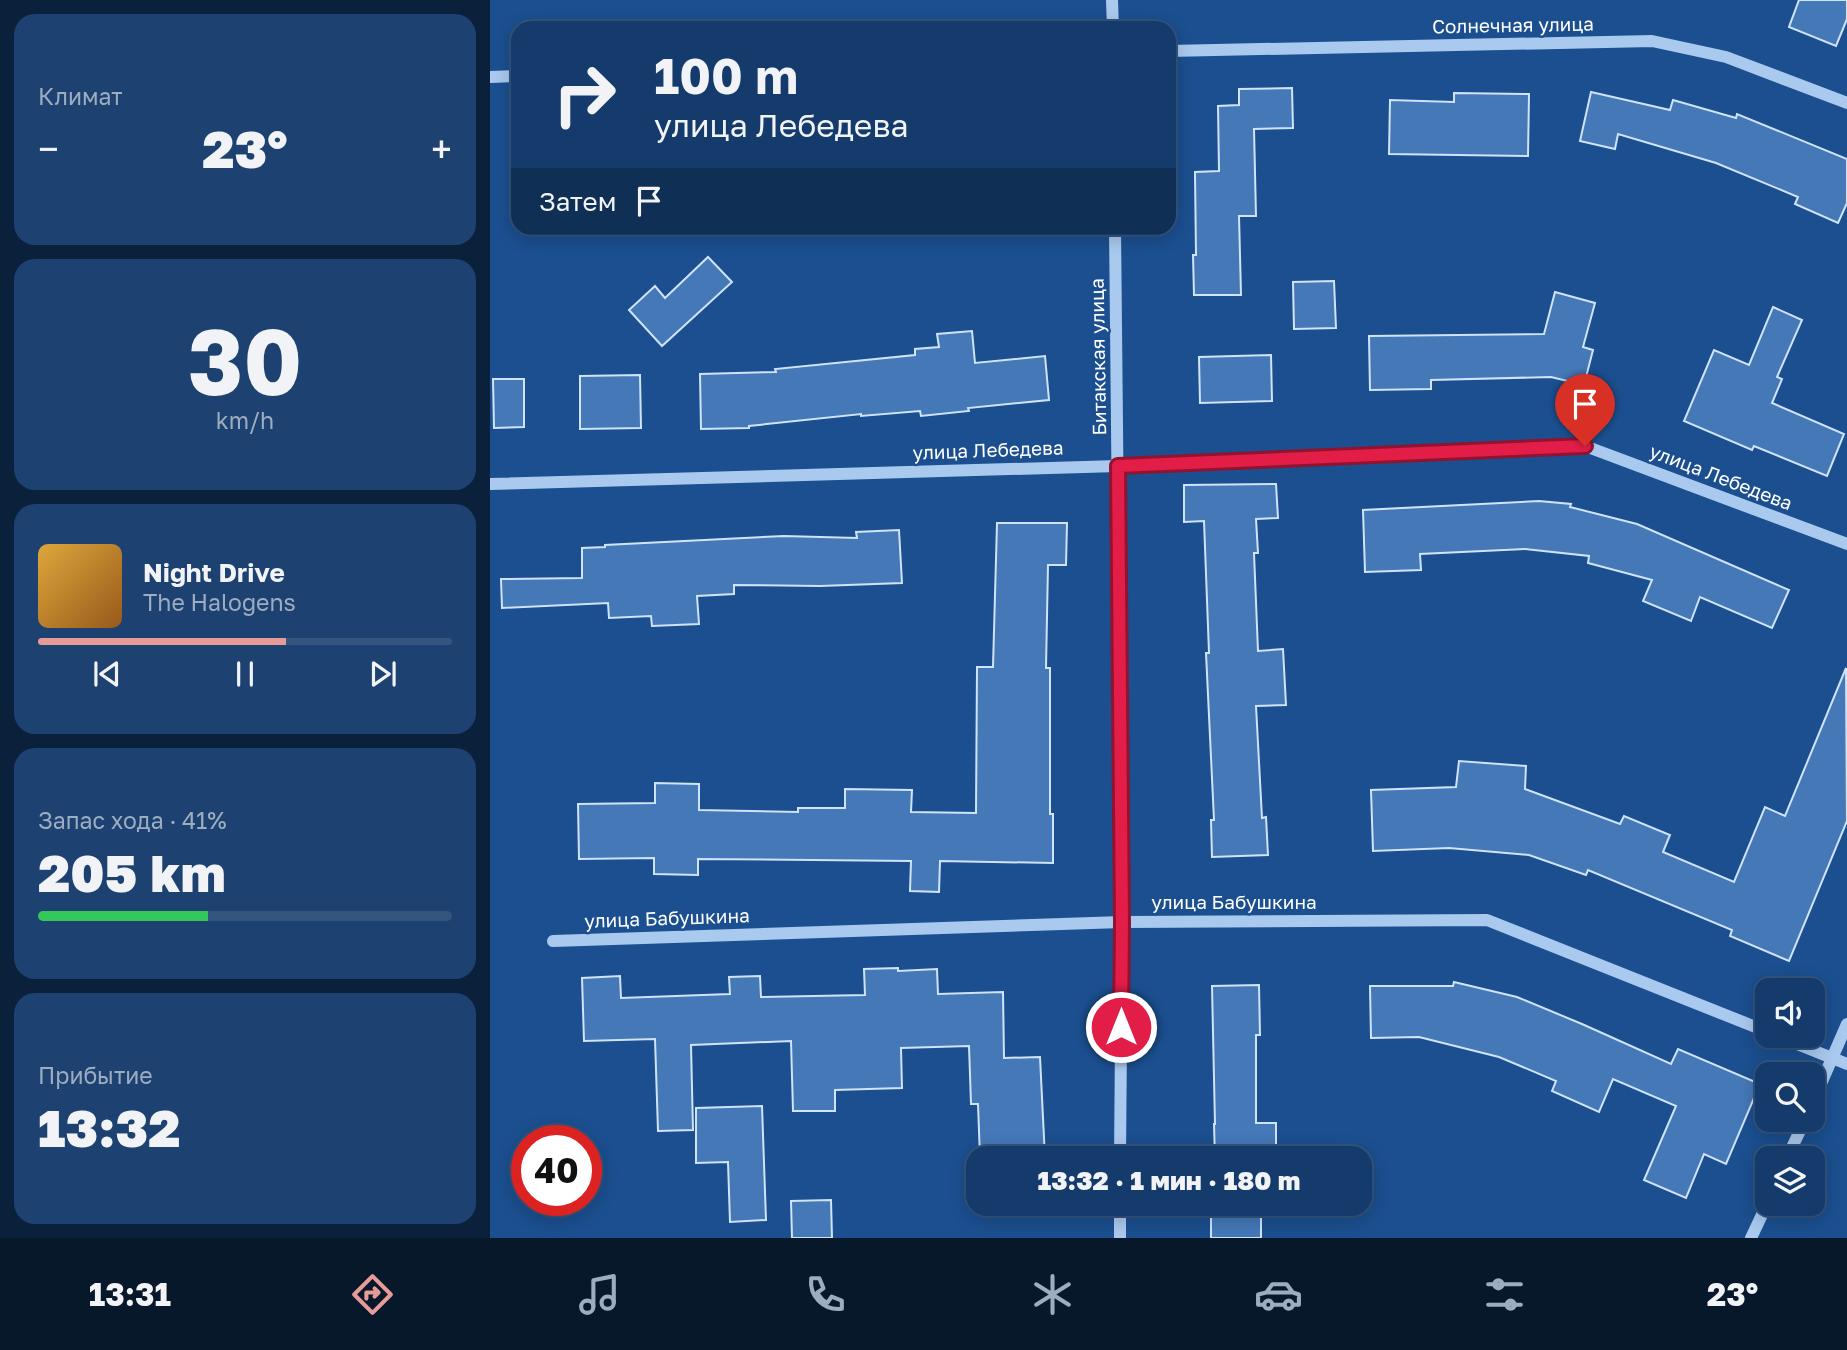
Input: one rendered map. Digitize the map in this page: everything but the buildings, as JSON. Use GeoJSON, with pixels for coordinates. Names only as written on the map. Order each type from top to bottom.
{"type":"FeatureCollection","features":[{"type":"Feature","properties":{"kind":"street"},"geometry":{"type":"LineString","coordinates":[[1112,0],[1113,21]]}},
{"type":"Feature","properties":{"kind":"street","name":"Солнечная улица"},"geometry":{"type":"LineString","coordinates":[[1176,51],[1652,41],[1726,57],[1847,103]]}},
{"type":"Feature","properties":{"kind":"street"},"geometry":{"type":"LineString","coordinates":[[490,77],[511,76]]}},
{"type":"Feature","properties":{"kind":"street","name":"Битакская улица"},"geometry":{"type":"LineString","coordinates":[[1115,235],[1122,922],[1120,1146]]}},
{"type":"Feature","properties":{"kind":"street","name":"улица Лебедева"},"geometry":{"type":"LineString","coordinates":[[490,484],[1118,466],[1585,446],[1847,544]]}},
{"type":"Feature","properties":{"kind":"street","name":"улица Бабушкина"},"geometry":{"type":"LineString","coordinates":[[553,942],[1122,922],[1487,920],[1755,1027]]}},
{"type":"Feature","properties":{"kind":"street"},"geometry":{"type":"LineString","coordinates":[[1825,1076],[1847,1024]]}},
{"type":"Feature","properties":{"kind":"street"},"geometry":{"type":"LineString","coordinates":[[1808,1048],[1847,1064]]}},
{"type":"Feature","properties":{"kind":"street"},"geometry":{"type":"LineString","coordinates":[[1120,1216],[1120,1238]]}},
{"type":"Feature","properties":{"kind":"street"},"geometry":{"type":"LineString","coordinates":[[1751,1238],[1761,1216]]}},
{"type":"Feature","properties":{"kind":"route"},"geometry":{"type":"LineString","coordinates":[[1121,1027],[1118,466],[1585,446]]}}]}
